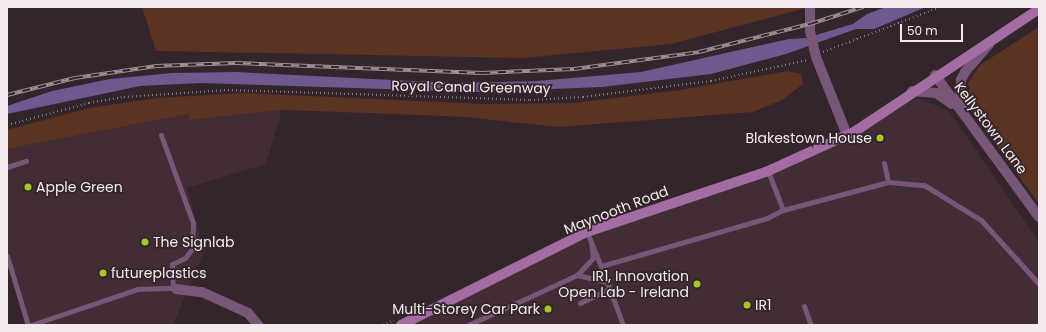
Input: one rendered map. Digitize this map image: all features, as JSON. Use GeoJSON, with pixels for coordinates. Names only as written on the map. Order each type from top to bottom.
{"type":"FeatureCollection","features":[{"type":"Feature","properties":{"kind":"main road"},"geometry":{"type":"LineString","coordinates":[[935,75],[1039,9]]}},
{"type":"Feature","properties":{"kind":"main road","name":"Maynooth Road"},"geometry":{"type":"LineString","coordinates":[[401,325],[587,232],[768,171],[847,135],[935,75]]}},
{"type":"Feature","properties":{"kind":"street"},"geometry":{"type":"LineString","coordinates":[[810,7],[810,31],[815,53],[847,135]]}},
{"type":"Feature","properties":{"kind":"street"},"geometry":{"type":"LineString","coordinates":[[965,117],[960,99],[962,80],[965,72],[996,36]]}},
{"type":"Feature","properties":{"kind":"street","name":"Kellystown Lane"},"geometry":{"type":"LineString","coordinates":[[935,75],[1039,217]]}},
{"type":"Feature","properties":{"kind":"street"},"geometry":{"type":"LineString","coordinates":[[912,91],[936,93],[965,117]]}},
{"type":"Feature","properties":{"kind":"street"},"geometry":{"type":"LineString","coordinates":[[175,289],[188,289],[208,295],[248,313],[258,325]]}},
{"type":"Feature","properties":{"kind":"lane"},"geometry":{"type":"LineString","coordinates":[[7,256],[30,325],[138,289],[175,289],[172,264],[185,258],[192,249],[192,223],[161,135]]}},
{"type":"Feature","properties":{"kind":"lane"},"geometry":{"type":"LineString","coordinates":[[7,167],[26,161]]}},
{"type":"Feature","properties":{"kind":"lane"},"geometry":{"type":"LineString","coordinates":[[884,164],[888,182]]}},
{"type":"Feature","properties":{"kind":"lane"},"geometry":{"type":"LineString","coordinates":[[768,171],[783,210]]}},
{"type":"Feature","properties":{"kind":"lane"},"geometry":{"type":"LineString","coordinates":[[601,266],[767,218],[783,210],[888,182],[924,185],[952,200],[980,220],[1039,284]]}},
{"type":"Feature","properties":{"kind":"lane"},"geometry":{"type":"LineString","coordinates":[[468,325],[577,275],[593,258],[590,240],[623,325]]}},
{"type":"Feature","properties":{"kind":"lane"},"geometry":{"type":"LineString","coordinates":[[577,275],[607,282]]}},
{"type":"Feature","properties":{"kind":"lane"},"geometry":{"type":"LineString","coordinates":[[580,304],[609,289]]}},
{"type":"Feature","properties":{"kind":"lane"},"geometry":{"type":"LineString","coordinates":[[804,306],[811,325]]}},
{"type":"Feature","properties":{"kind":"path","name":"Royal Canal Greenway"},"geometry":{"type":"LineString","coordinates":[[7,125],[89,103],[124,97],[228,90],[530,100],[583,97],[710,81],[798,63],[815,53],[827,50],[940,7]]}},
{"type":"Feature","properties":{"kind":"shaded area"},"geometry":{"type":"Polygon","coordinates":[[[142,7],[806,8],[671,44],[523,58],[156,51],[142,7]]]}},
{"type":"Feature","properties":{"kind":"shaded area"},"geometry":{"type":"Polygon","coordinates":[[[886,7],[926,7],[874,29],[856,29],[786,54],[711,74],[602,87],[479,92],[200,83],[140,86],[7,114],[7,106],[52,91],[110,79],[172,73],[236,72],[453,83],[537,81],[641,72],[789,39],[806,38],[853,24],[867,14],[886,7]]]}},
{"type":"Feature","properties":{"kind":"shaded area"},"geometry":{"type":"Polygon","coordinates":[[[1039,27],[1039,204],[981,124],[971,106],[968,83],[980,65],[1039,27]]]}},
{"type":"Feature","properties":{"kind":"shaded area"},"geometry":{"type":"Polygon","coordinates":[[[788,71],[801,74],[803,84],[782,100],[753,112],[559,127],[464,117],[369,113],[282,110],[189,120],[188,114],[7,149],[7,130],[89,108],[158,98],[243,93],[485,104],[575,103],[680,90],[788,71]]]}},
{"type":"Feature","properties":{"kind":"shaded area"},"geometry":{"type":"Polygon","coordinates":[[[918,98],[949,111],[1039,242],[1039,325],[405,325],[586,230],[774,168],[918,98]]]}},
{"type":"Feature","properties":{"kind":"shaded area"},"geometry":{"type":"Polygon","coordinates":[[[282,110],[266,164],[187,188],[204,251],[173,325],[25,325],[7,261],[7,149],[188,114],[189,120],[282,110]]]}},
{"type":"Feature","properties":{"kind":"railway"},"geometry":{"type":"LineString","coordinates":[[7,95],[75,78],[156,66],[235,63],[482,73],[574,69],[699,52],[810,24],[863,7]]}},
{"type":"Feature","properties":{"kind":"place","name":"Blakestown House"},"geometry":{"type":"Point","coordinates":[880,138]}},
{"type":"Feature","properties":{"kind":"place","name":"Apple Green"},"geometry":{"type":"Point","coordinates":[28,187]}},
{"type":"Feature","properties":{"kind":"place","name":"The Signlab"},"geometry":{"type":"Point","coordinates":[145,242]}},
{"type":"Feature","properties":{"kind":"place","name":"futureplastics"},"geometry":{"type":"Point","coordinates":[103,273]}},
{"type":"Feature","properties":{"kind":"place","name":"IR1, Innovation Open Lab - Ireland"},"geometry":{"type":"Point","coordinates":[697,284]}},
{"type":"Feature","properties":{"kind":"place","name":"IR1"},"geometry":{"type":"Point","coordinates":[747,305]}},
{"type":"Feature","properties":{"kind":"place","name":"Multi-Storey Car Park"},"geometry":{"type":"Point","coordinates":[548,309]}}]}
